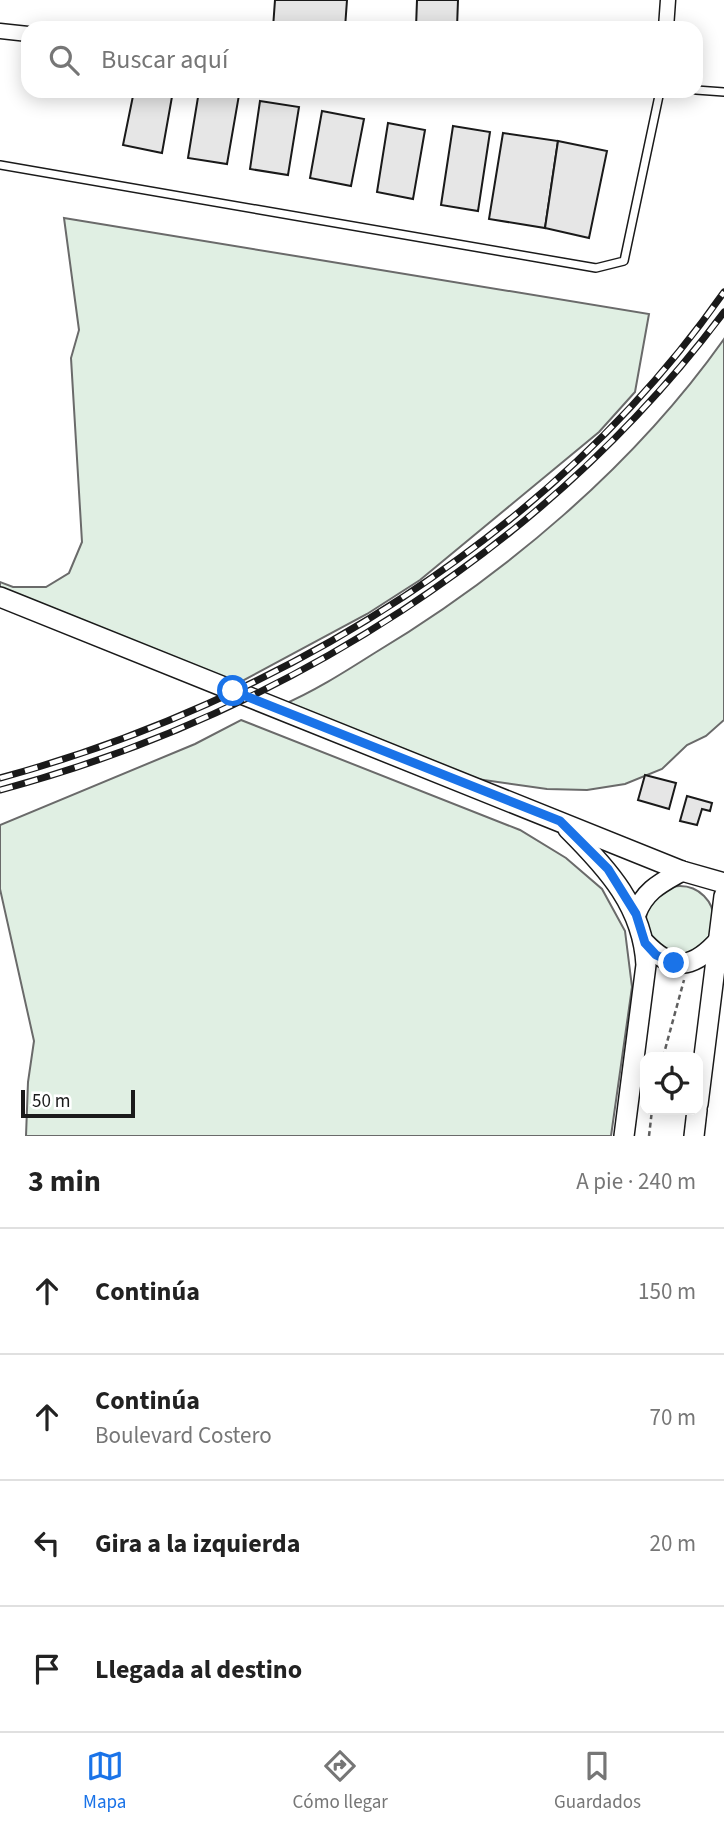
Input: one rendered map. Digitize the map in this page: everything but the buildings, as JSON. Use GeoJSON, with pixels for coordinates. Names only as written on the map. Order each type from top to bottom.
{"type":"FeatureCollection","features":[{"type":"Feature","properties":{"kind":"main road"},"geometry":{"type":"LineString","coordinates":[[0,597],[682,872],[724,883]]}},
{"type":"Feature","properties":{"kind":"main road"},"geometry":{"type":"LineString","coordinates":[[560,821],[608,869],[636,914],[645,943],[646,965],[624,1136]]}},
{"type":"Feature","properties":{"kind":"main road"},"geometry":{"type":"LineString","coordinates":[[636,914],[645,895],[652,888],[682,872]]}},
{"type":"Feature","properties":{"kind":"main road"},"geometry":{"type":"LineString","coordinates":[[703,1065],[724,896]]}},
{"type":"Feature","properties":{"kind":"main road"},"geometry":{"type":"LineString","coordinates":[[645,943],[656,955],[685,964],[703,957],[719,940]]}},
{"type":"Feature","properties":{"kind":"main road"},"geometry":{"type":"LineString","coordinates":[[694,1136],[696,1115]]}},
{"type":"Feature","properties":{"kind":"street"},"geometry":{"type":"LineString","coordinates":[[666,21],[668,0]]}},
{"type":"Feature","properties":{"kind":"street"},"geometry":{"type":"LineString","coordinates":[[0,31],[21,33]]}},
{"type":"Feature","properties":{"kind":"lane"},"geometry":{"type":"LineString","coordinates":[[703,90],[724,92]]}},
{"type":"Feature","properties":{"kind":"lane"},"geometry":{"type":"LineString","coordinates":[[0,165],[596,268],[624,261],[659,98]]}},
{"type":"Feature","properties":{"kind":"path"},"geometry":{"type":"LineString","coordinates":[[664,1052],[684,984],[685,964]]}},
{"type":"Feature","properties":{"kind":"path"},"geometry":{"type":"LineString","coordinates":[[649,1136],[651,1115]]}},
{"type":"Feature","properties":{"kind":"green space"},"geometry":{"type":"Polygon","coordinates":[[[64,218],[649,314],[635,392],[599,432],[420,580],[367,614],[233,686],[0,589],[0,582],[13,587],[46,587],[69,573],[82,542],[71,358],[79,330],[64,218]]]}},
{"type":"Feature","properties":{"kind":"green space"},"geometry":{"type":"Polygon","coordinates":[[[724,339],[724,720],[706,736],[687,745],[662,769],[625,784],[587,790],[547,789],[470,778],[280,706],[328,682],[423,623],[519,553],[565,514],[650,431],[689,386],[724,339]]]}},
{"type":"Feature","properties":{"kind":"green space"},"geometry":{"type":"Polygon","coordinates":[[[241,720],[520,830],[566,858],[602,889],[625,931],[632,987],[611,1136],[26,1136],[28,1082],[34,1041],[0,889],[0,825],[195,744],[241,720]]]}},
{"type":"Feature","properties":{"kind":"green space"},"geometry":{"type":"Polygon","coordinates":[[[680,886],[693,889],[704,896],[711,907],[714,920],[711,933],[704,944],[693,951],[680,954],[667,951],[656,944],[649,933],[646,920],[649,907],[656,896],[667,889],[680,886]]]}},
{"type":"Feature","properties":{"kind":"railway"},"geometry":{"type":"LineString","coordinates":[[0,778],[105,745],[208,704],[308,654],[404,596],[495,531],[579,458],[656,379],[724,292]]}},
{"type":"Feature","properties":{"kind":"railway"},"geometry":{"type":"LineString","coordinates":[[0,790],[105,758],[207,717],[306,667],[402,611],[492,546],[577,475],[654,397],[724,312]]}},
{"type":"Feature","properties":{"kind":"route"},"geometry":{"type":"LineString","coordinates":[[233,691],[560,821],[608,869],[636,914],[645,943],[656,955],[674,963]]}}]}
